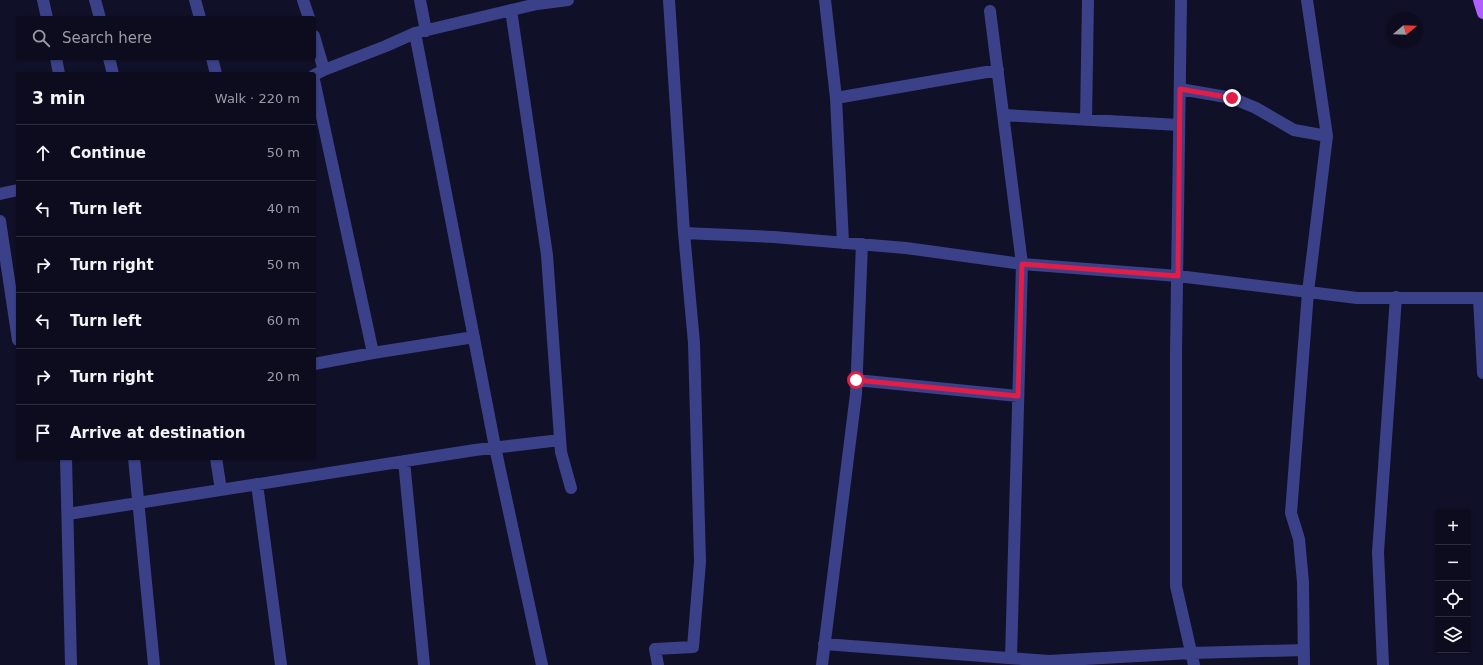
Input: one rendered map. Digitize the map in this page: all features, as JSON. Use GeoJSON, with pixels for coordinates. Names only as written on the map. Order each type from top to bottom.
{"type":"FeatureCollection","features":[{"type":"Feature","properties":{"kind":"main road"},"geometry":{"type":"LineString","coordinates":[[1479,0],[1483,13]]}},
{"type":"Feature","properties":{"kind":"street"},"geometry":{"type":"LineString","coordinates":[[43,0],[47,16]]}},
{"type":"Feature","properties":{"kind":"street"},"geometry":{"type":"LineString","coordinates":[[95,0],[99,16]]}},
{"type":"Feature","properties":{"kind":"street"},"geometry":{"type":"LineString","coordinates":[[195,0],[199,16]]}},
{"type":"Feature","properties":{"kind":"street"},"geometry":{"type":"LineString","coordinates":[[303,0],[308,16]]}},
{"type":"Feature","properties":{"kind":"street"},"geometry":{"type":"LineString","coordinates":[[420,0],[420,32],[474,337],[495,447],[542,665]]}},
{"type":"Feature","properties":{"kind":"street"},"geometry":{"type":"LineString","coordinates":[[316,50],[319,72],[420,32],[537,4],[568,0]]}},
{"type":"Feature","properties":{"kind":"street"},"geometry":{"type":"LineString","coordinates":[[658,665],[656,649],[693,647],[700,562],[694,343],[684,233],[669,0]]}},
{"type":"Feature","properties":{"kind":"street"},"geometry":{"type":"LineString","coordinates":[[825,0],[836,98],[844,243]]}},
{"type":"Feature","properties":{"kind":"street"},"geometry":{"type":"LineString","coordinates":[[1086,120],[1088,0]]}},
{"type":"Feature","properties":{"kind":"street"},"geometry":{"type":"LineString","coordinates":[[1181,0],[1176,586],[1194,665]]}},
{"type":"Feature","properties":{"kind":"street"},"geometry":{"type":"LineString","coordinates":[[1304,665],[1303,582],[1299,539],[1291,513],[1308,292],[1327,136],[1307,0]]}},
{"type":"Feature","properties":{"kind":"street"},"geometry":{"type":"LineString","coordinates":[[511,10],[547,255],[561,452],[571,488]]}},
{"type":"Feature","properties":{"kind":"street"},"geometry":{"type":"LineString","coordinates":[[990,11],[1022,264],[1011,658]]}},
{"type":"Feature","properties":{"kind":"street"},"geometry":{"type":"LineString","coordinates":[[56,60],[59,72]]}},
{"type":"Feature","properties":{"kind":"street"},"geometry":{"type":"LineString","coordinates":[[110,60],[112,72]]}},
{"type":"Feature","properties":{"kind":"street"},"geometry":{"type":"LineString","coordinates":[[212,60],[216,72]]}},
{"type":"Feature","properties":{"kind":"street"},"geometry":{"type":"LineString","coordinates":[[836,98],[998,70]]}},
{"type":"Feature","properties":{"kind":"street"},"geometry":{"type":"LineString","coordinates":[[316,89],[373,353]]}},
{"type":"Feature","properties":{"kind":"street"},"geometry":{"type":"LineString","coordinates":[[1180,89],[1232,98],[1256,108],[1294,130],[1327,136]]}},
{"type":"Feature","properties":{"kind":"street"},"geometry":{"type":"LineString","coordinates":[[1004,114],[1179,125]]}},
{"type":"Feature","properties":{"kind":"street"},"geometry":{"type":"LineString","coordinates":[[0,194],[16,190]]}},
{"type":"Feature","properties":{"kind":"street"},"geometry":{"type":"LineString","coordinates":[[0,221],[15,290],[16,307]]}},
{"type":"Feature","properties":{"kind":"street"},"geometry":{"type":"LineString","coordinates":[[684,233],[906,248],[1022,264],[1178,276],[1357,298],[1481,298],[1483,373]]}},
{"type":"Feature","properties":{"kind":"street"},"geometry":{"type":"LineString","coordinates":[[822,665],[856,394],[862,244]]}},
{"type":"Feature","properties":{"kind":"street"},"geometry":{"type":"LineString","coordinates":[[1383,665],[1378,552],[1396,298]]}},
{"type":"Feature","properties":{"kind":"street"},"geometry":{"type":"LineString","coordinates":[[316,364],[474,337]]}},
{"type":"Feature","properties":{"kind":"street"},"geometry":{"type":"LineString","coordinates":[[856,380],[1018,396]]}},
{"type":"Feature","properties":{"kind":"street"},"geometry":{"type":"LineString","coordinates":[[68,514],[404,460],[495,447],[560,440]]}},
{"type":"Feature","properties":{"kind":"street"},"geometry":{"type":"LineString","coordinates":[[66,460],[71,665]]}},
{"type":"Feature","properties":{"kind":"street"},"geometry":{"type":"LineString","coordinates":[[134,460],[154,665]]}},
{"type":"Feature","properties":{"kind":"street"},"geometry":{"type":"LineString","coordinates":[[216,460],[221,490]]}},
{"type":"Feature","properties":{"kind":"street"},"geometry":{"type":"LineString","coordinates":[[404,460],[424,665]]}},
{"type":"Feature","properties":{"kind":"street"},"geometry":{"type":"LineString","coordinates":[[256,484],[281,665]]}},
{"type":"Feature","properties":{"kind":"street"},"geometry":{"type":"LineString","coordinates":[[824,644],[1049,661],[1191,653],[1304,650]]}},
{"type":"Feature","properties":{"kind":"route"},"geometry":{"type":"LineString","coordinates":[[856,380],[1018,396],[1022,264],[1178,276],[1180,89],[1232,98]]}}]}
